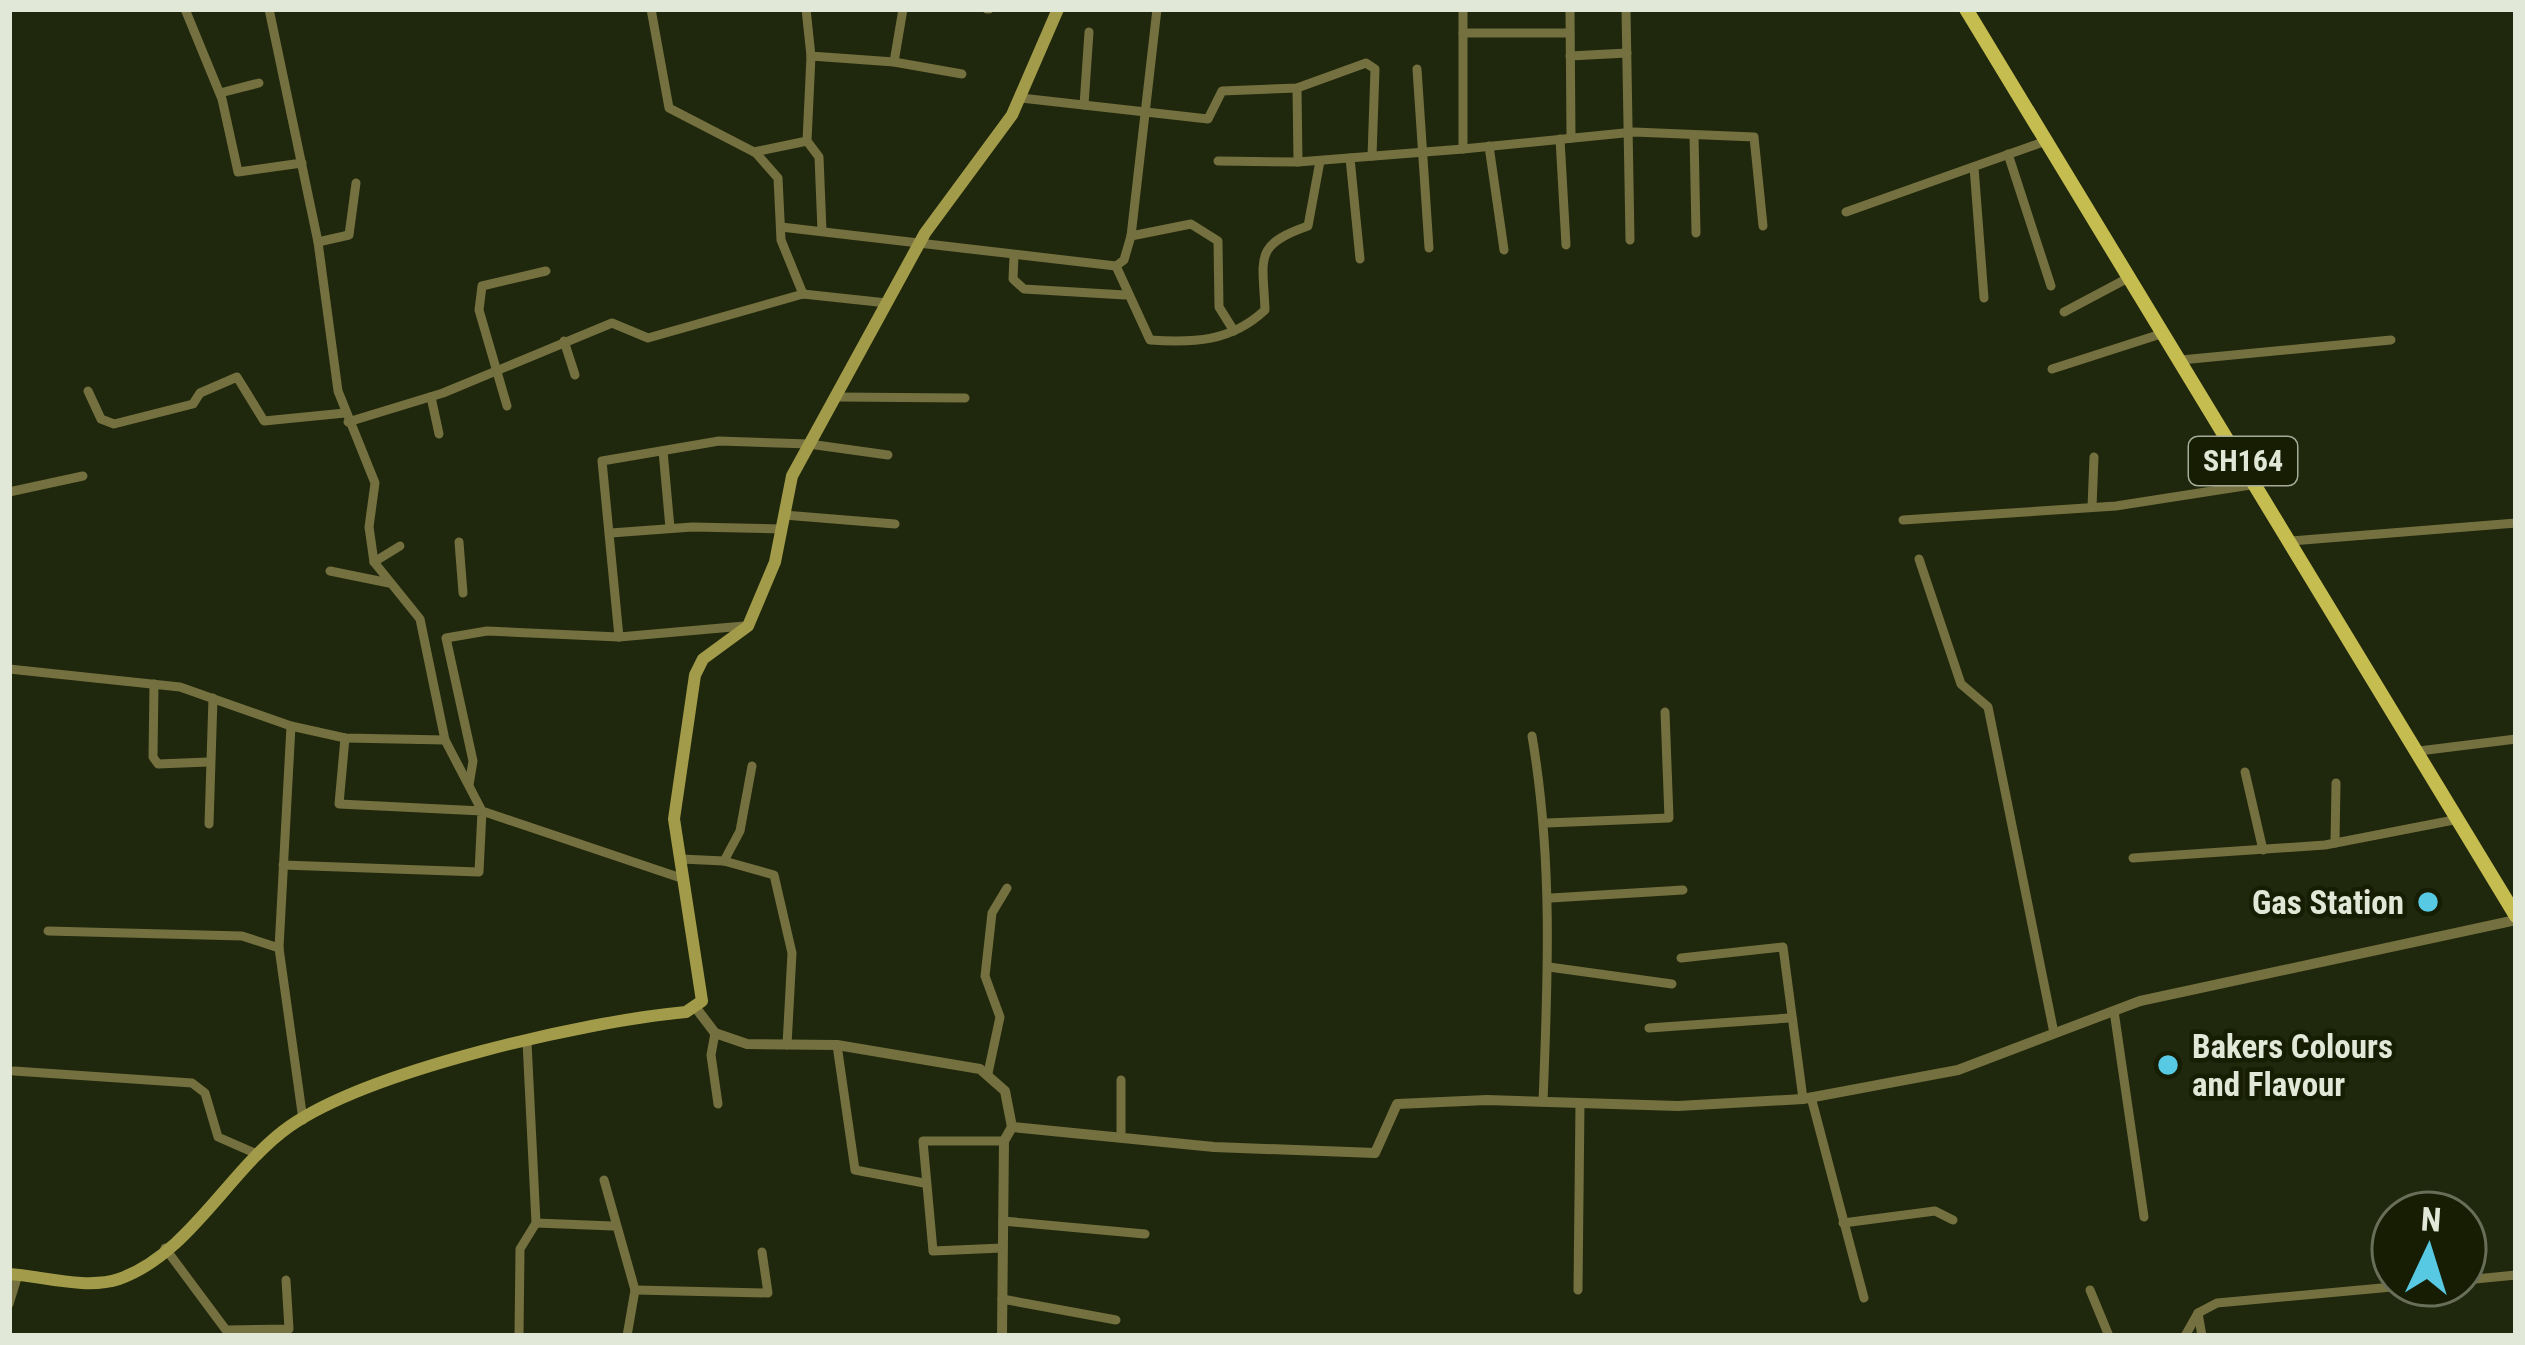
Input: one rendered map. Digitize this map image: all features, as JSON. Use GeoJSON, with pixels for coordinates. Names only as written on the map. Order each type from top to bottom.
{"type":"FeatureCollection","features":[{"type":"Feature","properties":{"kind":"main road"},"geometry":{"type":"LineString","coordinates":[[13,1274],[94,1283],[119,1279],[165,1248],[259,1155],[303,1120],[401,1077],[527,1042],[696,1007],[703,994],[674,820],[695,675],[703,659],[748,626],[775,562],[792,476],[918,246],[1021,98],[1058,9]]}},
{"type":"Feature","properties":{"kind":"main road","name":"SH164"},"geometry":{"type":"LineString","coordinates":[[1966,9],[2516,918]]}},
{"type":"Feature","properties":{"kind":"street"},"geometry":{"type":"LineString","coordinates":[[185,9],[220,93],[238,172],[302,163]]}},
{"type":"Feature","properties":{"kind":"street"},"geometry":{"type":"LineString","coordinates":[[269,9],[318,242],[338,391],[375,483],[369,527],[374,562],[420,619],[445,740],[482,811],[478,872],[284,865]]}},
{"type":"Feature","properties":{"kind":"street"},"geometry":{"type":"LineString","coordinates":[[650,9],[669,108],[754,152],[778,178],[781,240],[803,294]]}},
{"type":"Feature","properties":{"kind":"street"},"geometry":{"type":"LineString","coordinates":[[806,9],[811,56],[807,141],[819,157],[822,230]]}},
{"type":"Feature","properties":{"kind":"street"},"geometry":{"type":"LineString","coordinates":[[894,62],[903,9]]}},
{"type":"Feature","properties":{"kind":"street"},"geometry":{"type":"LineString","coordinates":[[781,227],[1116,266],[1124,260],[1130,236],[1157,9]]}},
{"type":"Feature","properties":{"kind":"street"},"geometry":{"type":"LineString","coordinates":[[1463,9],[1463,148]]}},
{"type":"Feature","properties":{"kind":"street"},"geometry":{"type":"LineString","coordinates":[[1566,245],[1570,9]]}},
{"type":"Feature","properties":{"kind":"street"},"geometry":{"type":"LineString","coordinates":[[1626,9],[1630,240]]}},
{"type":"Feature","properties":{"kind":"street"},"geometry":{"type":"LineString","coordinates":[[1084,105],[1089,32]]}},
{"type":"Feature","properties":{"kind":"street"},"geometry":{"type":"LineString","coordinates":[[1463,33],[1570,33]]}},
{"type":"Feature","properties":{"kind":"street"},"geometry":{"type":"LineString","coordinates":[[1570,56],[1627,53]]}},
{"type":"Feature","properties":{"kind":"street"},"geometry":{"type":"LineString","coordinates":[[811,56],[894,62],[962,74]]}},
{"type":"Feature","properties":{"kind":"street"},"geometry":{"type":"LineString","coordinates":[[1021,98],[1208,119],[1222,91],[1297,88],[1366,63],[1375,69],[1372,156]]}},
{"type":"Feature","properties":{"kind":"street"},"geometry":{"type":"LineString","coordinates":[[1417,69],[1429,248]]}},
{"type":"Feature","properties":{"kind":"street"},"geometry":{"type":"LineString","coordinates":[[220,93],[259,82]]}},
{"type":"Feature","properties":{"kind":"street"},"geometry":{"type":"LineString","coordinates":[[1297,88],[1298,162]]}},
{"type":"Feature","properties":{"kind":"street"},"geometry":{"type":"LineString","coordinates":[[1218,161],[1298,162],[1629,133],[1754,137],[1763,226]]}},
{"type":"Feature","properties":{"kind":"street"},"geometry":{"type":"LineString","coordinates":[[1694,135],[1696,233]]}},
{"type":"Feature","properties":{"kind":"street"},"geometry":{"type":"LineString","coordinates":[[754,152],[807,141]]}},
{"type":"Feature","properties":{"kind":"street"},"geometry":{"type":"LineString","coordinates":[[1846,212],[2046,141]]}},
{"type":"Feature","properties":{"kind":"street"},"geometry":{"type":"LineString","coordinates":[[1490,146],[1504,250]]}},
{"type":"Feature","properties":{"kind":"street"},"geometry":{"type":"LineString","coordinates":[[2008,154],[2051,286]]}},
{"type":"Feature","properties":{"kind":"street"},"geometry":{"type":"LineString","coordinates":[[1350,158],[1360,259]]}},
{"type":"Feature","properties":{"kind":"street"},"geometry":{"type":"LineString","coordinates":[[1116,266],[1125,295],[1150,340],[1200,344],[1234,331],[1264,310],[1263,253],[1272,238],[1307,226],[1320,160]]}},
{"type":"Feature","properties":{"kind":"street"},"geometry":{"type":"LineString","coordinates":[[1973,167],[1984,298]]}},
{"type":"Feature","properties":{"kind":"street"},"geometry":{"type":"LineString","coordinates":[[318,242],[349,235],[356,183]]}},
{"type":"Feature","properties":{"kind":"street"},"geometry":{"type":"LineString","coordinates":[[1130,236],[1191,224],[1218,241],[1219,307],[1234,331]]}},
{"type":"Feature","properties":{"kind":"street"},"geometry":{"type":"LineString","coordinates":[[1014,256],[1013,279],[1024,289],[1125,295]]}},
{"type":"Feature","properties":{"kind":"street"},"geometry":{"type":"LineString","coordinates":[[507,406],[479,310],[482,286],[546,271]]}},
{"type":"Feature","properties":{"kind":"street"},"geometry":{"type":"LineString","coordinates":[[2064,312],[2130,277]]}},
{"type":"Feature","properties":{"kind":"street"},"geometry":{"type":"LineString","coordinates":[[88,391],[101,419],[114,424],[193,404],[200,393],[237,377],[263,421],[347,417],[431,397],[612,323],[648,338],[803,294],[887,303]]}},
{"type":"Feature","properties":{"kind":"street"},"geometry":{"type":"LineString","coordinates":[[2052,369],[2164,333]]}},
{"type":"Feature","properties":{"kind":"street"},"geometry":{"type":"LineString","coordinates":[[564,340],[574,375]]}},
{"type":"Feature","properties":{"kind":"street"},"geometry":{"type":"LineString","coordinates":[[2181,360],[2392,340]]}},
{"type":"Feature","properties":{"kind":"street"},"geometry":{"type":"LineString","coordinates":[[431,397],[440,434]]}},
{"type":"Feature","properties":{"kind":"street"},"geometry":{"type":"LineString","coordinates":[[836,397],[964,398]]}},
{"type":"Feature","properties":{"kind":"street"},"geometry":{"type":"LineString","coordinates":[[620,637],[602,460],[719,441],[809,444],[888,455]]}},
{"type":"Feature","properties":{"kind":"street"},"geometry":{"type":"LineString","coordinates":[[663,451],[670,528]]}},
{"type":"Feature","properties":{"kind":"street"},"geometry":{"type":"LineString","coordinates":[[2092,507],[2094,457]]}},
{"type":"Feature","properties":{"kind":"street"},"geometry":{"type":"LineString","coordinates":[[9,492],[83,476]]}},
{"type":"Feature","properties":{"kind":"street"},"geometry":{"type":"LineString","coordinates":[[1904,520],[2092,507],[2257,484]]}},
{"type":"Feature","properties":{"kind":"street"},"geometry":{"type":"LineString","coordinates":[[611,533],[782,522],[895,524]]}},
{"type":"Feature","properties":{"kind":"street"},"geometry":{"type":"LineString","coordinates":[[2291,541],[2516,524]]}},
{"type":"Feature","properties":{"kind":"street"},"geometry":{"type":"LineString","coordinates":[[459,542],[464,593]]}},
{"type":"Feature","properties":{"kind":"street"},"geometry":{"type":"LineString","coordinates":[[374,562],[400,546]]}},
{"type":"Feature","properties":{"kind":"street"},"geometry":{"type":"LineString","coordinates":[[1919,559],[1961,684],[1988,707],[2054,1034]]}},
{"type":"Feature","properties":{"kind":"street"},"geometry":{"type":"LineString","coordinates":[[330,571],[392,584]]}},
{"type":"Feature","properties":{"kind":"street"},"geometry":{"type":"LineString","coordinates":[[469,785],[473,761],[446,638],[487,632],[620,637],[748,626]]}},
{"type":"Feature","properties":{"kind":"street"},"geometry":{"type":"LineString","coordinates":[[9,669],[154,684],[345,738],[445,740]]}},
{"type":"Feature","properties":{"kind":"street"},"geometry":{"type":"LineString","coordinates":[[154,684],[153,757],[158,764],[208,762]]}},
{"type":"Feature","properties":{"kind":"street"},"geometry":{"type":"LineString","coordinates":[[209,824],[213,698]]}},
{"type":"Feature","properties":{"kind":"street"},"geometry":{"type":"LineString","coordinates":[[1547,823],[1670,818],[1665,712]]}},
{"type":"Feature","properties":{"kind":"street"},"geometry":{"type":"LineString","coordinates":[[291,726],[279,948],[303,1120]]}},
{"type":"Feature","properties":{"kind":"street"},"geometry":{"type":"LineString","coordinates":[[1532,736],[1547,823],[1551,898],[1543,1102]]}},
{"type":"Feature","properties":{"kind":"street"},"geometry":{"type":"LineString","coordinates":[[345,738],[339,804],[482,811],[684,880]]}},
{"type":"Feature","properties":{"kind":"street"},"geometry":{"type":"LineString","coordinates":[[2419,751],[2516,739]]}},
{"type":"Feature","properties":{"kind":"street"},"geometry":{"type":"LineString","coordinates":[[724,861],[740,831],[752,766]]}},
{"type":"Feature","properties":{"kind":"street"},"geometry":{"type":"LineString","coordinates":[[2246,772],[2263,850]]}},
{"type":"Feature","properties":{"kind":"street"},"geometry":{"type":"LineString","coordinates":[[2335,843],[2336,783]]}},
{"type":"Feature","properties":{"kind":"street"},"geometry":{"type":"LineString","coordinates":[[2132,858],[2335,843],[2459,820]]}},
{"type":"Feature","properties":{"kind":"street"},"geometry":{"type":"LineString","coordinates":[[681,859],[724,861],[774,875],[782,890],[794,987],[787,1045]]}},
{"type":"Feature","properties":{"kind":"street"},"geometry":{"type":"LineString","coordinates":[[988,1073],[1000,1017],[986,976],[992,913],[1007,888]]}},
{"type":"Feature","properties":{"kind":"street"},"geometry":{"type":"LineString","coordinates":[[1551,898],[1683,890]]}},
{"type":"Feature","properties":{"kind":"street"},"geometry":{"type":"LineString","coordinates":[[1012,1127],[1376,1154],[1396,1104],[1678,1106],[1807,1098],[1958,1070],[2114,1011],[2240,976],[2516,918]]}},
{"type":"Feature","properties":{"kind":"street"},"geometry":{"type":"LineString","coordinates":[[47,931],[242,936],[279,948]]}},
{"type":"Feature","properties":{"kind":"street"},"geometry":{"type":"LineString","coordinates":[[1681,958],[1784,947],[1790,1018],[1807,1098],[1864,1298]]}},
{"type":"Feature","properties":{"kind":"street"},"geometry":{"type":"LineString","coordinates":[[1549,967],[1672,985]]}},
{"type":"Feature","properties":{"kind":"street"},"geometry":{"type":"LineString","coordinates":[[696,1007],[715,1033],[747,1044],[837,1045],[965,1064],[988,1073],[1005,1091],[1012,1127],[1004,1141],[1002,1336]]}},
{"type":"Feature","properties":{"kind":"street"},"geometry":{"type":"LineString","coordinates":[[2114,1011],[2144,1217]]}},
{"type":"Feature","properties":{"kind":"street"},"geometry":{"type":"LineString","coordinates":[[1649,1028],[1790,1018]]}},
{"type":"Feature","properties":{"kind":"street"},"geometry":{"type":"LineString","coordinates":[[715,1033],[711,1055],[718,1104]]}},
{"type":"Feature","properties":{"kind":"street"},"geometry":{"type":"LineString","coordinates":[[519,1336],[520,1249],[536,1223],[527,1042]]}},
{"type":"Feature","properties":{"kind":"street"},"geometry":{"type":"LineString","coordinates":[[837,1045],[855,1170],[924,1183]]}},
{"type":"Feature","properties":{"kind":"street"},"geometry":{"type":"LineString","coordinates":[[14,1071],[192,1083],[205,1093],[218,1138],[259,1155]]}},
{"type":"Feature","properties":{"kind":"street"},"geometry":{"type":"LineString","coordinates":[[1121,1081],[1121,1138]]}},
{"type":"Feature","properties":{"kind":"street"},"geometry":{"type":"LineString","coordinates":[[1578,1290],[1580,1103]]}},
{"type":"Feature","properties":{"kind":"street"},"geometry":{"type":"LineString","coordinates":[[1002,1248],[933,1250],[924,1183],[928,1138],[1004,1141]]}},
{"type":"Feature","properties":{"kind":"street"},"geometry":{"type":"LineString","coordinates":[[604,1180],[613,1226],[635,1289],[627,1336]]}},
{"type":"Feature","properties":{"kind":"street"},"geometry":{"type":"LineString","coordinates":[[1843,1223],[1935,1211],[1954,1220]]}},
{"type":"Feature","properties":{"kind":"street"},"geometry":{"type":"LineString","coordinates":[[1003,1221],[1145,1234]]}},
{"type":"Feature","properties":{"kind":"street"},"geometry":{"type":"LineString","coordinates":[[536,1223],[613,1226]]}},
{"type":"Feature","properties":{"kind":"street"},"geometry":{"type":"LineString","coordinates":[[165,1248],[226,1330],[289,1330],[286,1280]]}},
{"type":"Feature","properties":{"kind":"street"},"geometry":{"type":"LineString","coordinates":[[635,1289],[768,1293],[762,1252]]}},
{"type":"Feature","properties":{"kind":"street"},"geometry":{"type":"LineString","coordinates":[[9,1304],[13,1274]]}},
{"type":"Feature","properties":{"kind":"street"},"geometry":{"type":"LineString","coordinates":[[2185,1336],[2198,1313],[2218,1303],[2369,1289]]}},
{"type":"Feature","properties":{"kind":"street"},"geometry":{"type":"LineString","coordinates":[[2090,1290],[2109,1336]]}},
{"type":"Feature","properties":{"kind":"street"},"geometry":{"type":"LineString","coordinates":[[1002,1299],[1116,1320]]}},
{"type":"Feature","properties":{"kind":"street"},"geometry":{"type":"LineString","coordinates":[[2198,1313],[2203,1336]]}},
{"type":"Feature","properties":{"kind":"place","name":"Gas Station"},"geometry":{"type":"Point","coordinates":[2428,902]}},
{"type":"Feature","properties":{"kind":"place","name":"Bakers Colours and Flavour"},"geometry":{"type":"Point","coordinates":[2168,1065]}}]}
